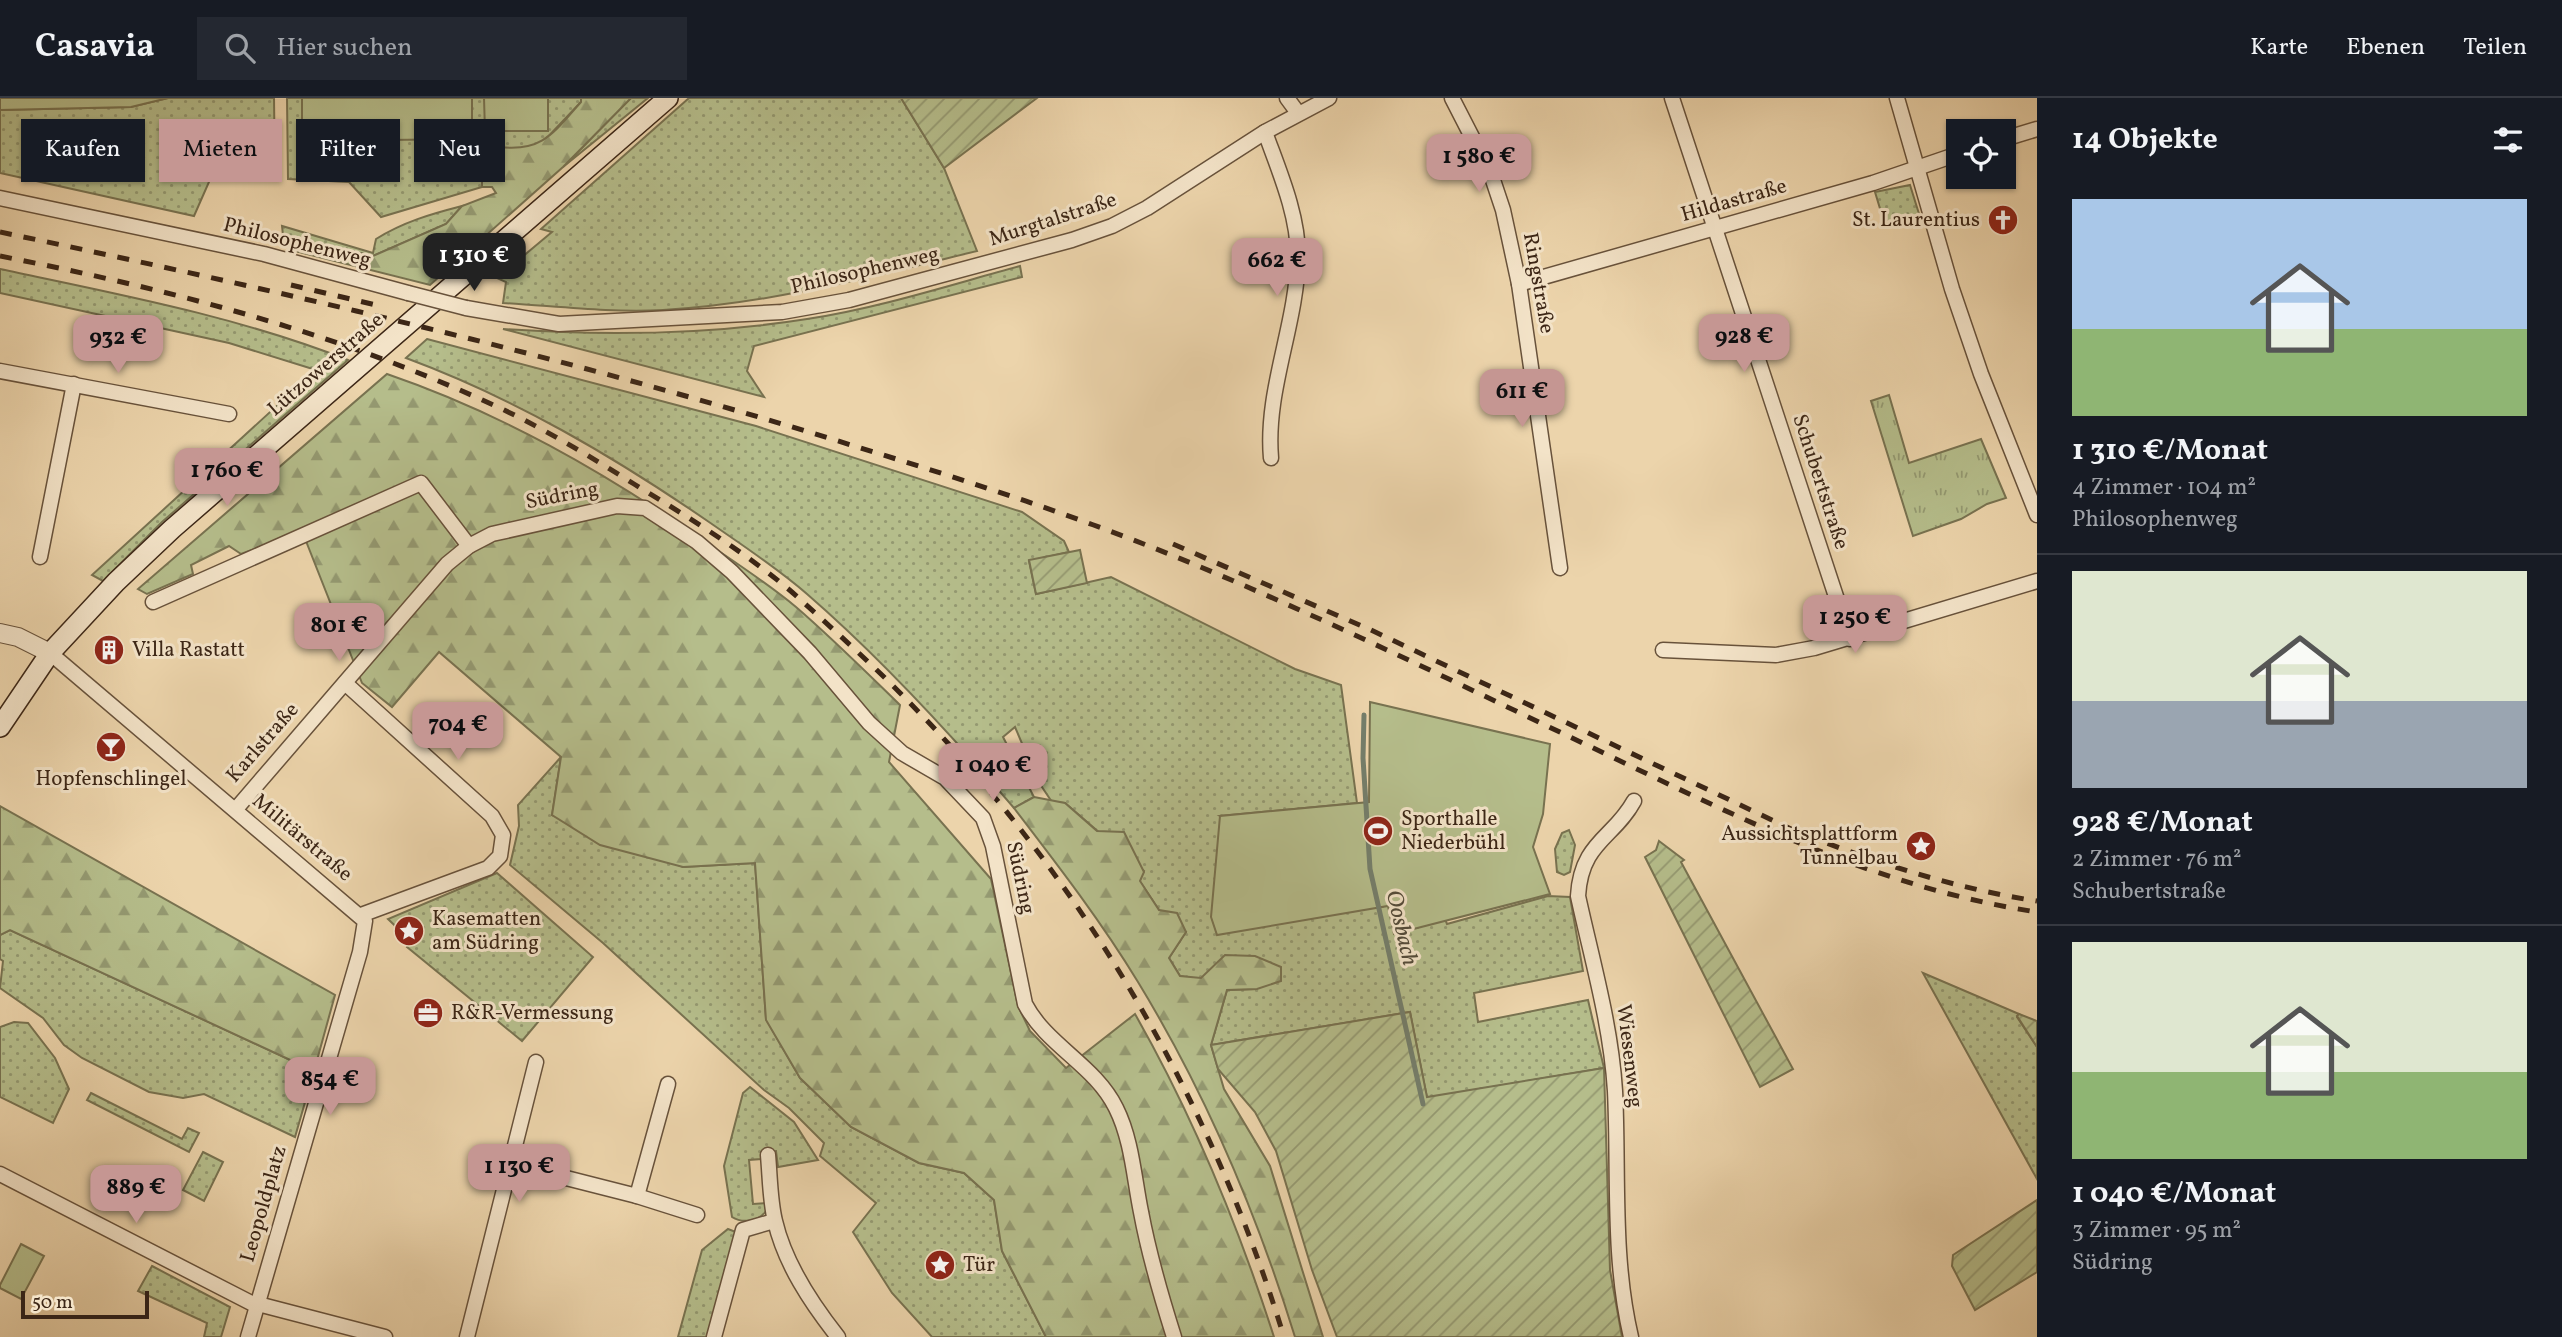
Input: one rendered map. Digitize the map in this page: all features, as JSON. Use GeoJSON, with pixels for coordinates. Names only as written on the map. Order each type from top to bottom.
{"type":"FeatureCollection","features":[{"type":"Feature","properties":{"kind":"main road","name":"Lützowerstraße"},"geometry":{"type":"LineString","coordinates":[[50,653],[116,582],[172,529],[668,98]]}},
{"type":"Feature","properties":{"kind":"main road"},"geometry":{"type":"LineString","coordinates":[[0,727],[50,653]]}},
{"type":"Feature","properties":{"kind":"street"},"geometry":{"type":"LineString","coordinates":[[1287,98],[1298,113]]}},
{"type":"Feature","properties":{"kind":"street","name":"Murgtalstraße"},"geometry":{"type":"LineString","coordinates":[[957,271],[1072,240],[1112,226],[1147,208],[1265,132],[1329,98]]}},
{"type":"Feature","properties":{"kind":"street","name":"Ringstraße"},"geometry":{"type":"LineString","coordinates":[[1452,98],[1491,174],[1503,210],[1520,284],[1560,568]]}},
{"type":"Feature","properties":{"kind":"street","name":"Schubertstraße"},"geometry":{"type":"LineString","coordinates":[[1672,98],[1850,639]]}},
{"type":"Feature","properties":{"kind":"street"},"geometry":{"type":"LineString","coordinates":[[1897,98],[1981,374],[2037,515]]}},
{"type":"Feature","properties":{"kind":"street"},"geometry":{"type":"LineString","coordinates":[[2016,135],[2037,129]]}},
{"type":"Feature","properties":{"kind":"street"},"geometry":{"type":"LineString","coordinates":[[1265,132],[1292,211],[1298,255],[1294,299],[1269,432],[1271,458]]}},
{"type":"Feature","properties":{"kind":"street","name":"Hildastraße"},"geometry":{"type":"LineString","coordinates":[[1520,284],[1946,158]]}},
{"type":"Feature","properties":{"kind":"street","name":"Philosophenweg"},"geometry":{"type":"LineString","coordinates":[[0,198],[264,254],[466,308],[559,324],[782,312],[849,300],[957,271]]}},
{"type":"Feature","properties":{"kind":"street"},"geometry":{"type":"LineString","coordinates":[[0,371],[229,414]]}},
{"type":"Feature","properties":{"kind":"street"},"geometry":{"type":"LineString","coordinates":[[40,557],[74,384]]}},
{"type":"Feature","properties":{"kind":"street"},"geometry":{"type":"LineString","coordinates":[[153,602],[421,483],[469,546]]}},
{"type":"Feature","properties":{"kind":"street","name":"Südring"},"geometry":{"type":"LineString","coordinates":[[469,546],[492,534],[617,506],[645,508],[661,516],[732,572],[810,653],[869,723],[902,752],[945,778],[983,818],[993,846],[1025,1004],[1034,1021],[1102,1083],[1117,1109],[1132,1158],[1154,1276],[1174,1337]]}},
{"type":"Feature","properties":{"kind":"street","name":"Karlstraße"},"geometry":{"type":"LineString","coordinates":[[236,809],[447,564],[469,546]]}},
{"type":"Feature","properties":{"kind":"street"},"geometry":{"type":"LineString","coordinates":[[1663,650],[1776,655],[1850,639],[2037,581]]}},
{"type":"Feature","properties":{"kind":"street"},"geometry":{"type":"LineString","coordinates":[[0,633],[18,636],[50,653]]}},
{"type":"Feature","properties":{"kind":"street","name":"Militärstraße"},"geometry":{"type":"LineString","coordinates":[[50,653],[363,918]]}},
{"type":"Feature","properties":{"kind":"street"},"geometry":{"type":"LineString","coordinates":[[345,683],[499,824],[503,835],[496,862],[363,918]]}},
{"type":"Feature","properties":{"kind":"street","name":"Wiesenweg"},"geometry":{"type":"LineString","coordinates":[[1631,1337],[1621,1276],[1615,1089],[1607,1028],[1578,896],[1579,883],[1594,847],[1627,813],[1634,801]]}},
{"type":"Feature","properties":{"kind":"street","name":"Leopoldplatz"},"geometry":{"type":"LineString","coordinates":[[248,1337],[360,952],[363,918]]}},
{"type":"Feature","properties":{"kind":"street"},"geometry":{"type":"LineString","coordinates":[[467,1337],[536,1062]]}},
{"type":"Feature","properties":{"kind":"street"},"geometry":{"type":"LineString","coordinates":[[637,1196],[667,1084]]}},
{"type":"Feature","properties":{"kind":"street"},"geometry":{"type":"LineString","coordinates":[[768,1155],[774,1221],[805,1291],[838,1337]]}},
{"type":"Feature","properties":{"kind":"street"},"geometry":{"type":"LineString","coordinates":[[511,1164],[637,1196],[697,1215]]}},
{"type":"Feature","properties":{"kind":"street"},"geometry":{"type":"LineString","coordinates":[[0,1174],[257,1305],[385,1337]]}},
{"type":"Feature","properties":{"kind":"street"},"geometry":{"type":"LineString","coordinates":[[714,1337],[743,1230],[774,1221]]}},
{"type":"Feature","properties":{"kind":"green space"},"geometry":{"type":"Polygon","coordinates":[[[0,98],[168,98],[131,107],[0,110],[0,98]]]}},
{"type":"Feature","properties":{"kind":"green space"},"geometry":{"type":"Polygon","coordinates":[[[168,98],[274,98],[274,119],[159,119],[159,182],[209,182],[194,216],[41,182],[145,182],[145,119],[21,119],[21,178],[0,173],[0,110],[131,107],[168,98]]]}},
{"type":"Feature","properties":{"kind":"green space"},"geometry":{"type":"Polygon","coordinates":[[[287,98],[581,98],[581,102],[543,142],[505,158],[505,119],[414,119],[414,182],[482,182],[482,187],[381,217],[349,182],[400,182],[400,119],[296,119],[296,179],[288,179],[287,98]]]}},
{"type":"Feature","properties":{"kind":"green space"},"geometry":{"type":"Polygon","coordinates":[[[302,98],[472,98],[472,119],[414,119],[414,140],[400,140],[400,119],[302,119],[302,98]]]}},
{"type":"Feature","properties":{"kind":"green space"},"geometry":{"type":"Polygon","coordinates":[[[484,98],[548,98],[548,131],[505,131],[505,119],[485,119],[484,98]]]}},
{"type":"Feature","properties":{"kind":"green space"},"geometry":{"type":"Polygon","coordinates":[[[581,98],[631,98],[563,167],[430,285],[299,252],[318,243],[373,256],[446,224],[462,206],[496,193],[492,187],[482,187],[482,182],[505,182],[505,147],[527,146],[546,138],[581,102],[581,98]]]}},
{"type":"Feature","properties":{"kind":"green space"},"geometry":{"type":"Polygon","coordinates":[[[631,98],[648,98],[563,167],[626,103],[631,98]]]}},
{"type":"Feature","properties":{"kind":"green space"},"geometry":{"type":"Polygon","coordinates":[[[689,98],[901,98],[944,168],[977,251],[821,288],[703,307],[623,311],[503,303],[506,282],[497,278],[552,232],[541,229],[689,98]]]}},
{"type":"Feature","properties":{"kind":"green space"},"geometry":{"type":"Polygon","coordinates":[[[901,98],[1037,98],[944,168],[901,98]]]}},
{"type":"Feature","properties":{"kind":"green space"},"geometry":{"type":"Polygon","coordinates":[[[1910,185],[1920,217],[1885,225],[1875,192],[1910,185]]]}},
{"type":"Feature","properties":{"kind":"green space"},"geometry":{"type":"Polygon","coordinates":[[[462,206],[446,224],[373,256],[318,243],[299,252],[284,244],[282,226],[373,253],[376,239],[386,233],[418,219],[462,206]]]}},
{"type":"Feature","properties":{"kind":"green space"},"geometry":{"type":"Polygon","coordinates":[[[1020,266],[1022,277],[754,346],[747,371],[764,397],[503,329],[655,333],[769,324],[861,309],[1020,266]]]}},
{"type":"Feature","properties":{"kind":"green space"},"geometry":{"type":"Polygon","coordinates":[[[0,269],[220,318],[306,344],[348,360],[162,522],[103,581],[92,575],[316,370],[229,343],[0,293],[0,269]]]}},
{"type":"Feature","properties":{"kind":"green space"},"geometry":{"type":"Polygon","coordinates":[[[427,339],[756,426],[1022,512],[1064,541],[1069,552],[1029,561],[1036,594],[1111,577],[1295,669],[1341,685],[1357,803],[1220,816],[1388,906],[1441,909],[1447,924],[1548,896],[1570,897],[1583,971],[1474,993],[1478,1022],[1588,1000],[1604,1068],[1427,1098],[1410,1012],[1211,1045],[1227,990],[1257,989],[1180,976],[1169,958],[1186,932],[1159,910],[1139,880],[1144,871],[1065,803],[1052,802],[1038,781],[1015,727],[1003,737],[1034,797],[1014,808],[888,670],[795,584],[709,522],[562,430],[485,391],[406,358],[427,339]]]}},
{"type":"Feature","properties":{"kind":"green space"},"geometry":{"type":"Polygon","coordinates":[[[387,374],[429,389],[510,425],[588,467],[664,514],[796,607],[900,705],[889,762],[991,879],[1018,1006],[1030,1031],[1066,1068],[1135,1014],[1176,1092],[1213,1172],[1274,1337],[1046,1337],[1002,1251],[994,1200],[964,1173],[919,1163],[851,1127],[800,1078],[766,1020],[755,863],[683,867],[600,845],[552,815],[561,757],[439,652],[392,707],[362,683],[302,531],[241,554],[229,546],[191,565],[193,574],[147,594],[138,589],[387,374]]]}},
{"type":"Feature","properties":{"kind":"green space"},"geometry":{"type":"Polygon","coordinates":[[[1889,395],[1909,463],[1981,439],[2006,498],[1987,504],[1961,519],[1913,536],[1871,401],[1889,395]]]}},
{"type":"Feature","properties":{"kind":"green space"},"geometry":{"type":"Polygon","coordinates":[[[1080,550],[1087,583],[1036,594],[1029,560],[1080,550]]]}},
{"type":"Feature","properties":{"kind":"green space","name":"Sporthalle Niederbühl"},"geometry":{"type":"Polygon","coordinates":[[[1370,702],[1550,744],[1543,814],[1533,847],[1550,894],[1394,934],[1388,906],[1217,935],[1211,917],[1220,816],[1369,802],[1370,702]]]}},
{"type":"Feature","properties":{"kind":"green space"},"geometry":{"type":"Polygon","coordinates":[[[561,757],[552,815],[683,867],[755,863],[766,1019],[800,1078],[851,1127],[919,1163],[964,1173],[994,1200],[1002,1251],[1046,1337],[932,1337],[892,1293],[853,1232],[876,1203],[820,1156],[824,1143],[789,1108],[764,1090],[603,943],[510,865],[519,826],[518,805],[561,757]]]}},
{"type":"Feature","properties":{"kind":"green space"},"geometry":{"type":"Polygon","coordinates":[[[1034,797],[1065,803],[1097,831],[1124,832],[1144,872],[1140,881],[1159,910],[1177,913],[1186,932],[1169,958],[1180,976],[1201,978],[1225,955],[1255,956],[1281,967],[1281,981],[1257,989],[1227,990],[1211,1045],[1224,1089],[1270,1166],[1323,1337],[1295,1337],[1246,1200],[1185,1067],[1138,982],[1109,937],[1014,808],[1034,797]]]}},
{"type":"Feature","properties":{"kind":"green space"},"geometry":{"type":"Polygon","coordinates":[[[0,806],[335,995],[314,1071],[10,930],[0,935],[0,806]]]}},
{"type":"Feature","properties":{"kind":"green space"},"geometry":{"type":"Polygon","coordinates":[[[1569,830],[1575,845],[1570,872],[1564,875],[1557,872],[1555,849],[1562,833],[1569,830]]]}},
{"type":"Feature","properties":{"kind":"green space"},"geometry":{"type":"Polygon","coordinates":[[[1659,841],[1684,860],[1681,862],[1793,1069],[1760,1087],[1645,857],[1656,850],[1659,841]]]}},
{"type":"Feature","properties":{"kind":"green space"},"geometry":{"type":"Polygon","coordinates":[[[497,873],[593,957],[522,1041],[407,947],[411,941],[388,919],[497,873]]]}},
{"type":"Feature","properties":{"kind":"green space"},"geometry":{"type":"Polygon","coordinates":[[[10,930],[314,1071],[295,1137],[204,1094],[183,1098],[149,1092],[82,1058],[64,1045],[43,1018],[0,988],[3,961],[0,959],[0,935],[10,930]]]}},
{"type":"Feature","properties":{"kind":"green space"},"geometry":{"type":"Polygon","coordinates":[[[1923,973],[2019,1014],[2017,1017],[2037,1047],[2037,1179],[1923,973]]]}},
{"type":"Feature","properties":{"kind":"green space"},"geometry":{"type":"Polygon","coordinates":[[[1410,1012],[1427,1097],[1604,1068],[1610,1270],[1622,1337],[1337,1337],[1312,1270],[1276,1151],[1255,1112],[1218,1069],[1211,1045],[1410,1012]]]}},
{"type":"Feature","properties":{"kind":"green space"},"geometry":{"type":"Polygon","coordinates":[[[2019,1014],[2037,1021],[2037,1047],[2017,1016],[2019,1014]]]}},
{"type":"Feature","properties":{"kind":"green space"},"geometry":{"type":"Polygon","coordinates":[[[14,1022],[28,1023],[55,1058],[69,1089],[53,1123],[0,1097],[0,1027],[14,1022]]]}},
{"type":"Feature","properties":{"kind":"green space"},"geometry":{"type":"Polygon","coordinates":[[[750,1087],[794,1122],[818,1160],[778,1167],[776,1151],[761,1153],[761,1159],[749,1160],[753,1204],[766,1203],[766,1211],[755,1219],[746,1221],[732,1217],[724,1166],[743,1093],[750,1087]]]}},
{"type":"Feature","properties":{"kind":"green space"},"geometry":{"type":"Polygon","coordinates":[[[91,1093],[182,1139],[188,1128],[199,1133],[189,1152],[87,1100],[91,1093]]]}},
{"type":"Feature","properties":{"kind":"green space"},"geometry":{"type":"Polygon","coordinates":[[[203,1152],[223,1162],[204,1201],[183,1190],[203,1152]]]}},
{"type":"Feature","properties":{"kind":"green space"},"geometry":{"type":"Polygon","coordinates":[[[2037,1200],[2037,1272],[1975,1310],[1952,1266],[1953,1255],[2037,1200]]]}},
{"type":"Feature","properties":{"kind":"green space"},"geometry":{"type":"Polygon","coordinates":[[[728,1229],[736,1232],[710,1337],[678,1337],[702,1250],[728,1229]]]}},
{"type":"Feature","properties":{"kind":"green space"},"geometry":{"type":"Polygon","coordinates":[[[21,1244],[44,1256],[21,1299],[0,1288],[0,1285],[21,1244]]]}},
{"type":"Feature","properties":{"kind":"green space"},"geometry":{"type":"Polygon","coordinates":[[[152,1266],[230,1307],[221,1337],[204,1337],[207,1323],[138,1291],[152,1266]]]}},
{"type":"Feature","properties":{"kind":"waterway","name":"Oosbach"},"geometry":{"type":"LineString","coordinates":[[1364,715],[1363,758],[1370,869],[1423,1104]]}},
{"type":"Feature","properties":{"kind":"railway"},"geometry":{"type":"LineString","coordinates":[[0,232],[214,278],[535,355],[746,413],[1011,496],[1225,577],[1392,652],[1715,806],[1819,851],[1925,887],[2037,912]]}},
{"type":"Feature","properties":{"kind":"railway"},"geometry":{"type":"LineString","coordinates":[[0,256],[129,284],[256,317],[380,358],[442,382],[553,435],[721,539],[784,585],[893,686],[970,768],[1029,840],[1084,916],[1134,996],[1179,1077],[1219,1162],[1254,1249],[1284,1337]]}},
{"type":"Feature","properties":{"kind":"railway"},"geometry":{"type":"LineString","coordinates":[[291,285],[376,305]]}},
{"type":"Feature","properties":{"kind":"railway"},"geometry":{"type":"LineString","coordinates":[[1173,544],[1371,630],[1791,829],[1912,872],[1974,889],[2037,901]]}},
{"type":"Feature","properties":{"kind":"place","name":"St. Laurentius"},"geometry":{"type":"Point","coordinates":[2003,220]}},
{"type":"Feature","properties":{"kind":"place","name":"Villa Rastatt"},"geometry":{"type":"Point","coordinates":[109,650]}},
{"type":"Feature","properties":{"kind":"place","name":"Hopfenschlingel"},"geometry":{"type":"Point","coordinates":[111,747]}},
{"type":"Feature","properties":{"kind":"place","name":"Sporthalle Niederbühl"},"geometry":{"type":"Point","coordinates":[1378,831]}},
{"type":"Feature","properties":{"kind":"place","name":"Aussichtsplattform Tunnelbau"},"geometry":{"type":"Point","coordinates":[1921,846]}},
{"type":"Feature","properties":{"kind":"place","name":"Kasematten am Südring"},"geometry":{"type":"Point","coordinates":[409,931]}},
{"type":"Feature","properties":{"kind":"place","name":"R&R-Vermessung"},"geometry":{"type":"Point","coordinates":[428,1013]}},
{"type":"Feature","properties":{"kind":"place","name":"Tür"},"geometry":{"type":"Point","coordinates":[940,1265]}}]}
